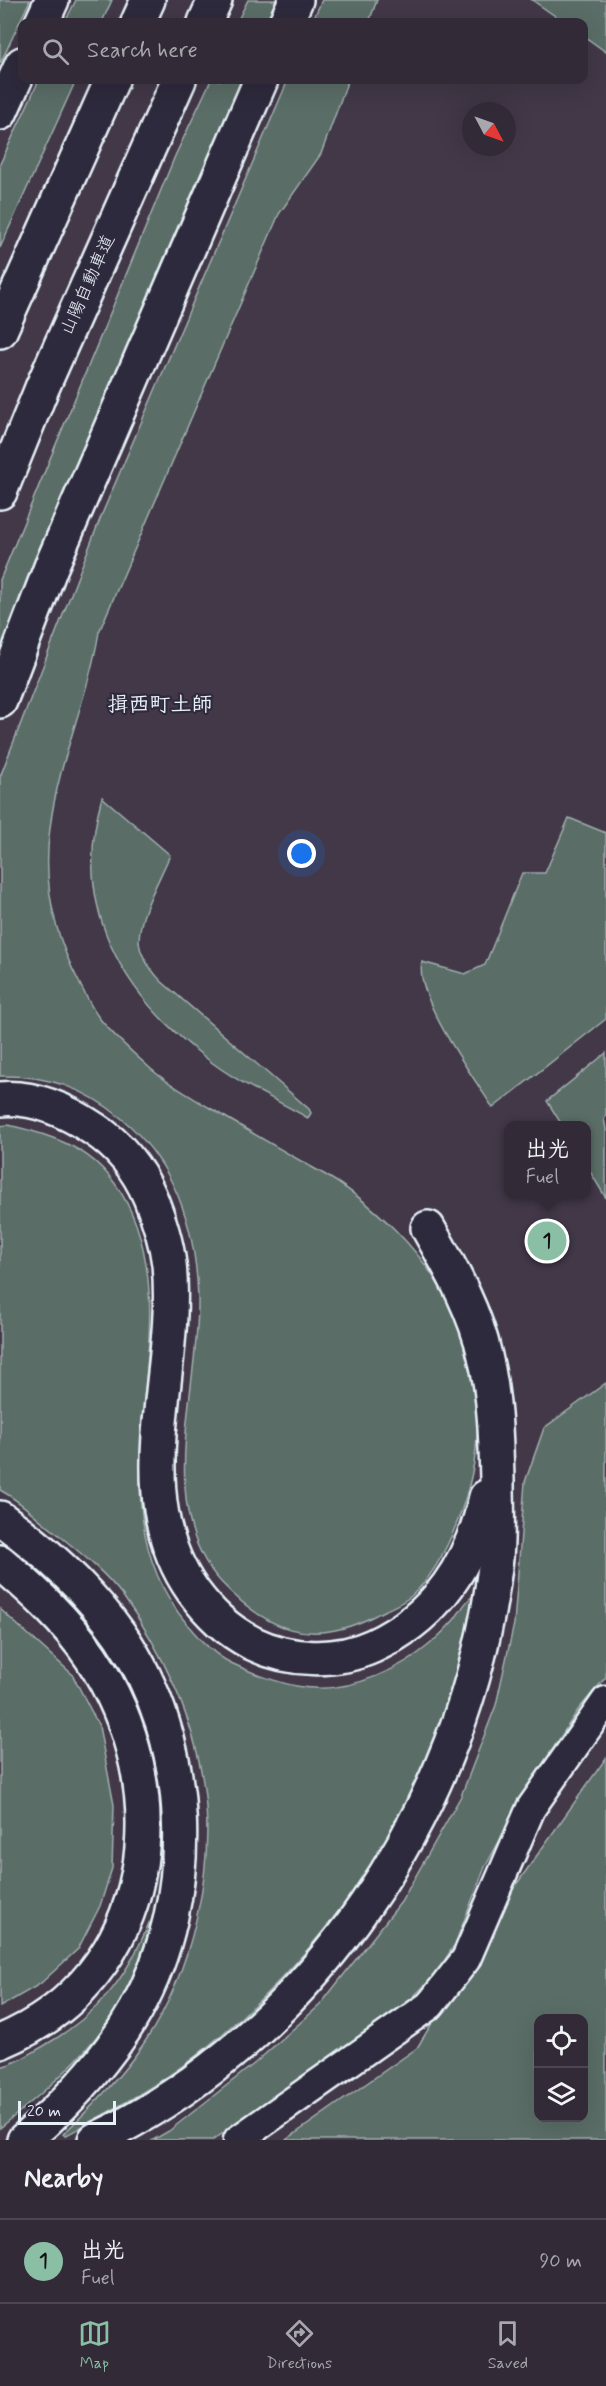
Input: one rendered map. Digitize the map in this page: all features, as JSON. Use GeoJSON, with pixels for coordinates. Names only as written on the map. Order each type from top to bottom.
{"type":"FeatureCollection","features":[{"type":"Feature","properties":{"kind":"highway"},"geometry":{"type":"LineString","coordinates":[[44,18],[52,0]]}},
{"type":"Feature","properties":{"kind":"highway"},"geometry":{"type":"LineString","coordinates":[[140,18],[148,0]]}},
{"type":"Feature","properties":{"kind":"highway"},"geometry":{"type":"LineString","coordinates":[[207,18],[215,0]]}},
{"type":"Feature","properties":{"kind":"highway"},"geometry":{"type":"LineString","coordinates":[[288,18],[296,0]]}},
{"type":"Feature","properties":{"kind":"highway"},"geometry":{"type":"LineString","coordinates":[[0,113],[18,73]]}},
{"type":"Feature","properties":{"kind":"highway"},"geometry":{"type":"LineString","coordinates":[[0,331],[110,84]]}},
{"type":"Feature","properties":{"kind":"highway","name":"山陽自動車道"},"geometry":{"type":"LineString","coordinates":[[0,492],[42,388],[177,84]]}},
{"type":"Feature","properties":{"kind":"highway"},"geometry":{"type":"LineString","coordinates":[[0,701],[51,567],[259,84]]}},
{"type":"Feature","properties":{"kind":"highway"},"geometry":{"type":"LineString","coordinates":[[0,1100],[40,1103],[74,1116],[104,1135],[130,1161],[157,1214],[169,1263],[170,1307],[158,1458],[158,1502],[167,1543],[181,1574],[206,1609],[232,1632],[265,1649],[299,1657],[333,1657],[366,1649],[396,1635],[423,1615],[450,1586],[467,1557],[481,1519],[496,1436]]}},
{"type":"Feature","properties":{"kind":"highway"},"geometry":{"type":"LineString","coordinates":[[95,2140],[150,2110],[186,2086],[272,2016],[340,1940],[372,1897],[423,1808],[445,1756],[482,1639],[496,1564],[496,1436],[485,1355],[475,1320],[458,1282],[428,1228]]}},
{"type":"Feature","properties":{"kind":"highway"},"geometry":{"type":"LineString","coordinates":[[0,1518],[58,1563],[90,1595],[121,1636],[143,1678],[163,1726],[175,1775],[180,1822],[178,1873],[169,1922],[156,1967],[136,2010],[110,2049],[81,2084],[48,2119],[24,2140]]}},
{"type":"Feature","properties":{"kind":"highway"},"geometry":{"type":"LineString","coordinates":[[0,1562],[63,1619],[92,1658],[114,1698],[134,1754],[141,1788],[144,1829],[140,1872],[128,1913],[111,1948],[89,1981],[57,2011],[24,2033],[0,2043]]}},
{"type":"Feature","properties":{"kind":"street"},"geometry":{"type":"LineString","coordinates":[[238,2140],[430,2005],[466,1959],[531,1808],[606,1701]]}},
{"type":"Feature","properties":{"kind":"green space"},"geometry":{"type":"Polygon","coordinates":[[[0,0],[30,0],[22,18],[18,18],[18,26],[0,64],[0,0]]]}},
{"type":"Feature","properties":{"kind":"green space"},"geometry":{"type":"Polygon","coordinates":[[[76,0],[112,0],[104,18],[67,18],[76,0]]]}},
{"type":"Feature","properties":{"kind":"green space"},"geometry":{"type":"Polygon","coordinates":[[[248,0],[278,0],[270,18],[239,18],[248,0]]]}},
{"type":"Feature","properties":{"kind":"green space"},"geometry":{"type":"Polygon","coordinates":[[[322,0],[377,0],[370,18],[314,18],[322,0]]]}},
{"type":"Feature","properties":{"kind":"green space"},"geometry":{"type":"Polygon","coordinates":[[[532,0],[606,0],[606,52],[588,39],[588,18],[558,18],[532,0]]]}},
{"type":"Feature","properties":{"kind":"green space"},"geometry":{"type":"Polygon","coordinates":[[[37,84],[74,84],[0,248],[0,164],[37,84]]]}},
{"type":"Feature","properties":{"kind":"green space"},"geometry":{"type":"Polygon","coordinates":[[[209,84],[241,84],[165,256],[0,659],[0,580],[175,156],[209,84]]]}},
{"type":"Feature","properties":{"kind":"green space"},"geometry":{"type":"Polygon","coordinates":[[[286,84],[347,84],[321,154],[279,214],[99,632],[88,681],[59,779],[48,849],[52,909],[63,947],[89,1002],[106,1026],[172,1085],[357,1196],[396,1230],[413,1250],[443,1291],[454,1313],[471,1371],[476,1402],[477,1432],[472,1474],[458,1520],[436,1564],[424,1583],[410,1597],[351,1626],[330,1631],[310,1632],[273,1623],[238,1599],[221,1582],[201,1553],[189,1519],[185,1483],[188,1407],[197,1332],[196,1272],[187,1222],[169,1176],[156,1155],[140,1136],[121,1118],[94,1099],[65,1085],[49,1081],[0,1076],[0,777],[102,514],[286,84]]]}},
{"type":"Feature","properties":{"kind":"green space"},"geometry":{"type":"Polygon","coordinates":[[[102,797],[170,855],[146,908],[140,929],[140,946],[146,962],[161,981],[309,1109],[311,1113],[308,1118],[243,1083],[206,1058],[176,1033],[149,1005],[127,976],[110,944],[99,910],[93,875],[94,837],[102,797]]]}},
{"type":"Feature","properties":{"kind":"green space"},"geometry":{"type":"Polygon","coordinates":[[[569,818],[606,833],[606,1019],[493,1108],[436,1015],[422,977],[422,962],[465,974],[485,965],[522,873],[545,873],[569,818]]]}},
{"type":"Feature","properties":{"kind":"green space"},"geometry":{"type":"Polygon","coordinates":[[[606,1053],[606,1116],[604,1119],[606,1198],[591,1173],[591,1121],[560,1121],[547,1101],[606,1053]]]}},
{"type":"Feature","properties":{"kind":"green space"},"geometry":{"type":"Polygon","coordinates":[[[8,1125],[52,1137],[87,1155],[115,1183],[136,1224],[147,1273],[150,1324],[140,1480],[144,1530],[159,1578],[187,1624],[201,1641],[218,1655],[250,1672],[295,1686],[330,1688],[361,1682],[405,1662],[445,1630],[473,1596],[456,1676],[439,1730],[418,1782],[361,1881],[327,1927],[249,2010],[191,2060],[156,2084],[65,2136],[63,2134],[105,2092],[142,2046],[174,1987],[187,1954],[203,1884],[206,1815],[203,1782],[192,1733],[174,1685],[151,1639],[123,1596],[99,1570],[27,1509],[0,1490],[0,1126],[8,1125]]]}},
{"type":"Feature","properties":{"kind":"green space"},"geometry":{"type":"Polygon","coordinates":[[[606,1383],[606,1677],[578,1710],[535,1777],[485,1867],[455,1944],[436,1974],[411,1999],[303,2079],[213,2140],[153,2140],[169,2131],[255,2063],[320,2005],[401,1902],[461,1796],[496,1705],[514,1624],[525,1482],[544,1428],[606,1383]]]}},
{"type":"Feature","properties":{"kind":"green space"},"geometry":{"type":"Polygon","coordinates":[[[0,1609],[72,1674],[99,1726],[114,1805],[112,1868],[100,1906],[78,1949],[40,1984],[0,2007],[0,1609]]]}},
{"type":"Feature","properties":{"kind":"green space"},"geometry":{"type":"Polygon","coordinates":[[[606,1758],[606,2140],[286,2140],[417,2048],[511,1892],[606,1758]]]}},
{"type":"Feature","properties":{"kind":"green space"},"geometry":{"type":"Polygon","coordinates":[[[149,1923],[147,1937],[131,1981],[102,2030],[65,2071],[0,2128],[0,2067],[42,2047],[94,2009],[119,1980],[130,1963],[149,1923]]]}},
{"type":"Feature","properties":{"kind":"place","name":"出光"},"geometry":{"type":"Point","coordinates":[547,1241]}},
{"type":"Feature","properties":{"kind":"district","name":"揖西町土師"},"geometry":{"type":"Point","coordinates":[160,705]}}]}
